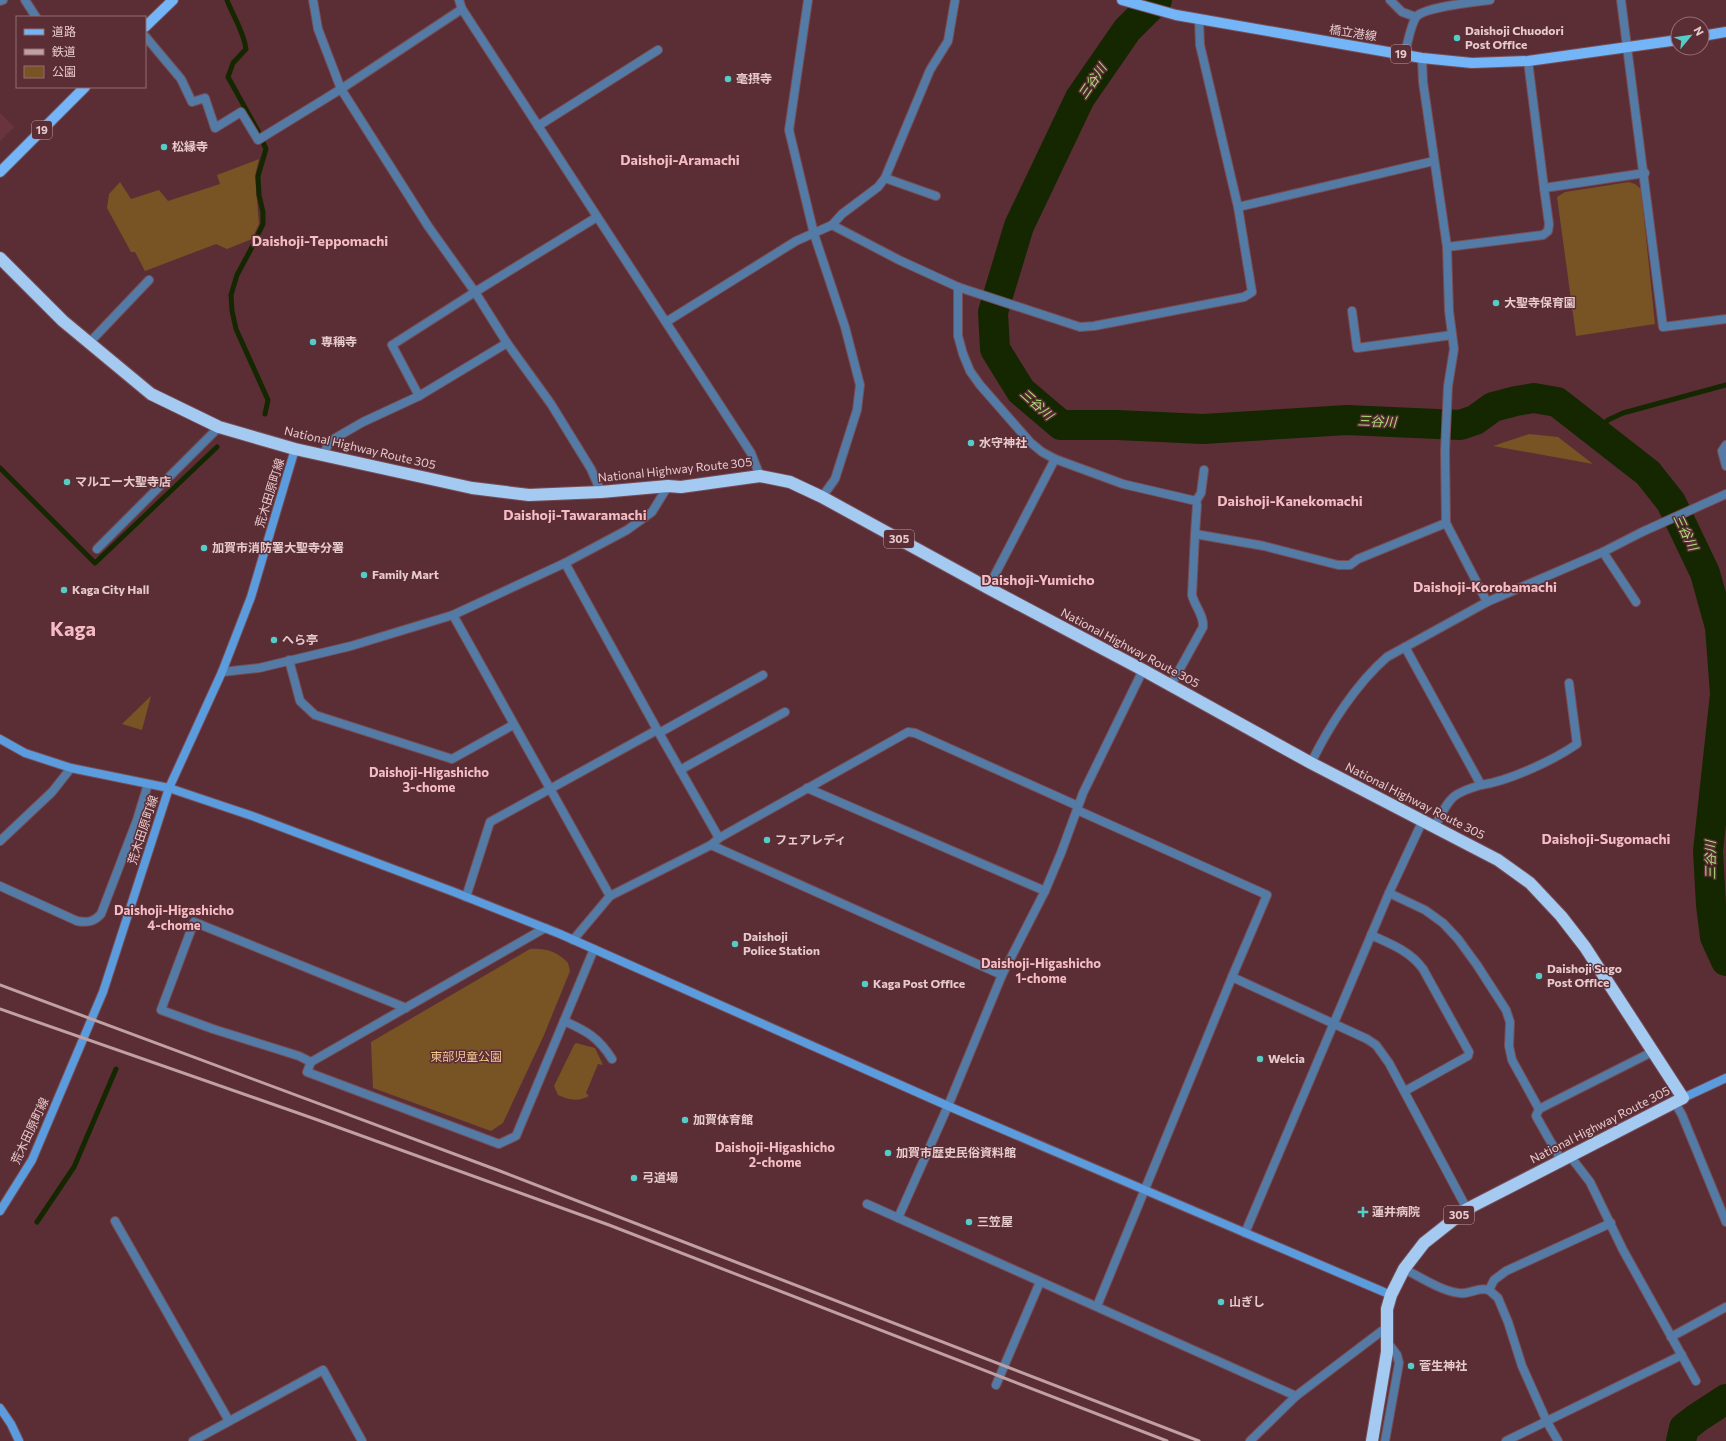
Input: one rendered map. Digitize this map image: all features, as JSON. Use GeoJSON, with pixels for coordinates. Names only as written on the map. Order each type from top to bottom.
{"type":"FeatureCollection","features":[{"type":"Feature","properties":{"kind":"highway","name":"National Highway Route 305"},"geometry":{"type":"LineString","coordinates":[[0,258],[63,321],[151,394],[219,427],[295,449],[480,489],[528,495],[601,492],[681,486],[760,476],[790,482],[822,497],[988,588],[1171,685],[1310,763],[1435,826],[1498,860],[1530,883],[1561,916],[1585,947],[1654,1051],[1679,1100],[1467,1209],[1424,1243],[1404,1269],[1391,1295],[1387,1308],[1388,1342],[1372,1441]]}},
{"type":"Feature","properties":{"kind":"main road"},"geometry":{"type":"LineString","coordinates":[[146,26],[173,0]]}},
{"type":"Feature","properties":{"kind":"main road","name":"橋立港線"},"geometry":{"type":"LineString","coordinates":[[1122,0],[1176,15],[1422,58],[1472,63],[1528,61],[1670,41]]}},
{"type":"Feature","properties":{"kind":"main road"},"geometry":{"type":"LineString","coordinates":[[1710,35],[1726,32]]}},
{"type":"Feature","properties":{"kind":"main road","name":"19"},"geometry":{"type":"LineString","coordinates":[[0,172],[84,88]]}},
{"type":"Feature","properties":{"kind":"street"},"geometry":{"type":"LineString","coordinates":[[25,0],[35,16]]}},
{"type":"Feature","properties":{"kind":"street"},"geometry":{"type":"LineString","coordinates":[[313,0],[318,29],[341,89],[428,226],[475,292],[507,343],[551,404],[591,470],[601,492]]}},
{"type":"Feature","properties":{"kind":"street"},"geometry":{"type":"LineString","coordinates":[[459,0],[462,9],[596,217],[751,453],[760,476]]}},
{"type":"Feature","properties":{"kind":"street"},"geometry":{"type":"LineString","coordinates":[[808,0],[789,130],[814,234],[845,327],[860,385],[858,410],[835,479],[822,497]]}},
{"type":"Feature","properties":{"kind":"street"},"geometry":{"type":"LineString","coordinates":[[666,322],[796,241],[832,225],[842,214],[878,187],[884,178],[930,70],[948,41],[955,0]]}},
{"type":"Feature","properties":{"kind":"street"},"geometry":{"type":"LineString","coordinates":[[1390,0],[1402,12],[1416,17]]}},
{"type":"Feature","properties":{"kind":"street"},"geometry":{"type":"LineString","coordinates":[[1405,54],[1416,17],[1426,10],[1490,0]]}},
{"type":"Feature","properties":{"kind":"street"},"geometry":{"type":"LineString","coordinates":[[1621,0],[1645,173],[1664,327],[1726,319]]}},
{"type":"Feature","properties":{"kind":"street"},"geometry":{"type":"LineString","coordinates":[[146,37],[181,79],[192,102],[205,98],[215,128],[241,112],[258,140],[341,89],[462,9]]}},
{"type":"Feature","properties":{"kind":"street"},"geometry":{"type":"LineString","coordinates":[[832,225],[899,260],[962,289],[1080,327],[1094,326],[1244,297],[1252,292],[1238,207],[1200,45],[1199,19]]}},
{"type":"Feature","properties":{"kind":"street"},"geometry":{"type":"LineString","coordinates":[[538,126],[658,50]]}},
{"type":"Feature","properties":{"kind":"street"},"geometry":{"type":"LineString","coordinates":[[1422,58],[1423,82],[1447,247],[1449,311],[1454,349],[1448,386],[1445,451],[1446,523],[1486,602]]}},
{"type":"Feature","properties":{"kind":"street"},"geometry":{"type":"LineString","coordinates":[[1447,247],[1543,235],[1548,231],[1549,224],[1528,61]]}},
{"type":"Feature","properties":{"kind":"street"},"geometry":{"type":"LineString","coordinates":[[1238,207],[1434,161]]}},
{"type":"Feature","properties":{"kind":"street"},"geometry":{"type":"LineString","coordinates":[[1544,188],[1645,173]]}},
{"type":"Feature","properties":{"kind":"street"},"geometry":{"type":"LineString","coordinates":[[884,178],[936,196]]}},
{"type":"Feature","properties":{"kind":"street"},"geometry":{"type":"LineString","coordinates":[[418,396],[392,345],[596,217]]}},
{"type":"Feature","properties":{"kind":"street"},"geometry":{"type":"LineString","coordinates":[[89,343],[149,280]]}},
{"type":"Feature","properties":{"kind":"street"},"geometry":{"type":"LineString","coordinates":[[962,289],[958,336],[963,354],[970,370],[980,385],[1030,442],[1042,452],[1055,459],[1124,484],[1196,501]]}},
{"type":"Feature","properties":{"kind":"street"},"geometry":{"type":"LineString","coordinates":[[1352,311],[1357,348],[1452,335]]}},
{"type":"Feature","properties":{"kind":"street"},"geometry":{"type":"LineString","coordinates":[[323,455],[330,441],[363,422],[418,396],[507,343]]}},
{"type":"Feature","properties":{"kind":"street"},"geometry":{"type":"LineString","coordinates":[[96,549],[219,427]]}},
{"type":"Feature","properties":{"kind":"street"},"geometry":{"type":"LineString","coordinates":[[1726,445],[1722,451],[1726,466]]}},
{"type":"Feature","properties":{"kind":"street","name":"荒木田原町線"},"geometry":{"type":"LineString","coordinates":[[0,1211],[32,1160],[103,992],[169,788],[222,672],[251,597],[295,449]]}},
{"type":"Feature","properties":{"kind":"street"},"geometry":{"type":"LineString","coordinates":[[988,588],[1055,459]]}},
{"type":"Feature","properties":{"kind":"street"},"geometry":{"type":"LineString","coordinates":[[1171,685],[1203,628],[1204,620],[1194,603],[1192,595],[1196,501],[1201,493],[1204,470]]}},
{"type":"Feature","properties":{"kind":"street"},"geometry":{"type":"LineString","coordinates":[[222,672],[259,668],[351,646],[453,615],[565,563],[627,530],[652,512],[668,486]]}},
{"type":"Feature","properties":{"kind":"street"},"geometry":{"type":"LineString","coordinates":[[1310,763],[1324,736],[1360,685],[1387,657],[1486,602],[1603,552],[1642,532],[1726,494]]}},
{"type":"Feature","properties":{"kind":"street"},"geometry":{"type":"LineString","coordinates":[[1195,534],[1264,546],[1338,565],[1350,565],[1358,559],[1446,523]]}},
{"type":"Feature","properties":{"kind":"street"},"geometry":{"type":"LineString","coordinates":[[1603,552],[1636,602]]}},
{"type":"Feature","properties":{"kind":"street"},"geometry":{"type":"LineString","coordinates":[[565,563],[658,732],[719,838]]}},
{"type":"Feature","properties":{"kind":"street"},"geometry":{"type":"LineString","coordinates":[[453,615],[513,725],[610,896]]}},
{"type":"Feature","properties":{"kind":"street"},"geometry":{"type":"LineString","coordinates":[[1405,647],[1481,785]]}},
{"type":"Feature","properties":{"kind":"street"},"geometry":{"type":"LineString","coordinates":[[289,660],[300,701],[315,714],[452,759],[513,725]]}},
{"type":"Feature","properties":{"kind":"street"},"geometry":{"type":"LineString","coordinates":[[898,1218],[948,1106],[1002,975],[1044,891],[1083,793],[1143,670]]}},
{"type":"Feature","properties":{"kind":"street"},"geometry":{"type":"LineString","coordinates":[[466,897],[490,822],[763,675]]}},
{"type":"Feature","properties":{"kind":"street"},"geometry":{"type":"LineString","coordinates":[[1435,826],[1454,795],[1462,791],[1492,783],[1519,773],[1566,752],[1577,744],[1569,683]]}},
{"type":"Feature","properties":{"kind":"street"},"geometry":{"type":"LineString","coordinates":[[680,770],[785,712]]}},
{"type":"Feature","properties":{"kind":"street"},"geometry":{"type":"LineString","coordinates":[[572,940],[610,896],[711,845],[719,838],[908,732],[915,733],[1267,895],[1097,1306]]}},
{"type":"Feature","properties":{"kind":"street"},"geometry":{"type":"LineString","coordinates":[[0,739],[25,753],[71,768],[169,788],[255,817],[545,928],[948,1106],[1144,1191],[1391,1295]]}},
{"type":"Feature","properties":{"kind":"street"},"geometry":{"type":"LineString","coordinates":[[0,842],[52,792],[71,768]]}},
{"type":"Feature","properties":{"kind":"street"},"geometry":{"type":"LineString","coordinates":[[0,886],[85,923],[97,919],[103,909],[137,820],[148,784]]}},
{"type":"Feature","properties":{"kind":"street"},"geometry":{"type":"LineString","coordinates":[[807,788],[1044,891]]}},
{"type":"Feature","properties":{"kind":"street"},"geometry":{"type":"LineString","coordinates":[[1245,1233],[1389,893],[1423,820]]}},
{"type":"Feature","properties":{"kind":"street"},"geometry":{"type":"LineString","coordinates":[[711,845],[1002,975]]}},
{"type":"Feature","properties":{"kind":"street"},"geometry":{"type":"LineString","coordinates":[[1389,893],[1425,910],[1443,923],[1458,939],[1477,964],[1506,1010],[1510,1022],[1509,1046],[1512,1060],[1538,1109],[1536,1116],[1566,1158],[1590,1182],[1623,1250],[1696,1381]]}},
{"type":"Feature","properties":{"kind":"street"},"geometry":{"type":"LineString","coordinates":[[311,1062],[299,1056],[213,1029],[161,1010],[194,922],[406,1008]]}},
{"type":"Feature","properties":{"kind":"street"},"geometry":{"type":"LineString","coordinates":[[545,928],[311,1062],[307,1072],[499,1144],[516,1136],[594,949]]}},
{"type":"Feature","properties":{"kind":"street"},"geometry":{"type":"LineString","coordinates":[[1371,935],[1402,949],[1416,959],[1469,1052],[1468,1056],[1405,1091]]}},
{"type":"Feature","properties":{"kind":"street"},"geometry":{"type":"LineString","coordinates":[[1232,977],[1333,1023],[1376,1045],[1389,1063],[1405,1091],[1467,1209]]}},
{"type":"Feature","properties":{"kind":"street"},"geometry":{"type":"LineString","coordinates":[[564,1021],[579,1028],[597,1040],[603,1045],[612,1059]]}},
{"type":"Feature","properties":{"kind":"street"},"geometry":{"type":"LineString","coordinates":[[1538,1109],[1654,1051]]}},
{"type":"Feature","properties":{"kind":"street"},"geometry":{"type":"LineString","coordinates":[[1726,1078],[1679,1100],[1682,1115],[1726,1222]]}},
{"type":"Feature","properties":{"kind":"street"},"geometry":{"type":"LineString","coordinates":[[867,1204],[1296,1396]]}},
{"type":"Feature","properties":{"kind":"street"},"geometry":{"type":"LineString","coordinates":[[115,1221],[229,1421]]}},
{"type":"Feature","properties":{"kind":"street"},"geometry":{"type":"LineString","coordinates":[[1490,1290],[1494,1280],[1506,1271],[1611,1223]]}},
{"type":"Feature","properties":{"kind":"street"},"geometry":{"type":"LineString","coordinates":[[1404,1269],[1448,1291],[1465,1293],[1482,1287],[1490,1290],[1498,1298],[1508,1322],[1522,1366],[1547,1422],[1558,1441]]}},
{"type":"Feature","properties":{"kind":"street"},"geometry":{"type":"LineString","coordinates":[[996,1385],[1040,1282]]}},
{"type":"Feature","properties":{"kind":"street"},"geometry":{"type":"LineString","coordinates":[[1671,1337],[1726,1306]]}},
{"type":"Feature","properties":{"kind":"street"},"geometry":{"type":"LineString","coordinates":[[1250,1441],[1296,1396],[1387,1327]]}},
{"type":"Feature","properties":{"kind":"street"},"geometry":{"type":"LineString","coordinates":[[1385,1441],[1399,1363],[1397,1355],[1388,1342]]}},
{"type":"Feature","properties":{"kind":"street"},"geometry":{"type":"LineString","coordinates":[[1506,1441],[1682,1356]]}},
{"type":"Feature","properties":{"kind":"street"},"geometry":{"type":"LineString","coordinates":[[193,1441],[323,1370],[362,1441]]}},
{"type":"Feature","properties":{"kind":"street"},"geometry":{"type":"LineString","coordinates":[[0,1408],[11,1424],[19,1441]]}},
{"type":"Feature","properties":{"kind":"shaded area"},"geometry":{"type":"Polygon","coordinates":[[[0,113],[14,127],[0,141],[0,113]]]}},
{"type":"Feature","properties":{"kind":"green space"},"geometry":{"type":"Polygon","coordinates":[[[259,159],[255,176],[259,224],[252,239],[227,249],[216,244],[145,271],[135,252],[131,252],[107,208],[109,194],[120,182],[131,199],[159,190],[168,201],[220,184],[217,175],[259,159]]]}},
{"type":"Feature","properties":{"kind":"green space"},"geometry":{"type":"Polygon","coordinates":[[[1629,182],[1635,184],[1641,189],[1655,324],[1576,336],[1557,197],[1565,192],[1629,182]]]}},
{"type":"Feature","properties":{"kind":"green space"},"geometry":{"type":"Polygon","coordinates":[[[1529,434],[1558,437],[1593,464],[1493,446],[1529,434]]]}},
{"type":"Feature","properties":{"kind":"green space"},"geometry":{"type":"Polygon","coordinates":[[[151,696],[142,730],[122,724],[151,696]]]}},
{"type":"Feature","properties":{"kind":"green space","name":"東部児童公園"},"geometry":{"type":"Polygon","coordinates":[[[530,949],[541,949],[556,953],[568,963],[570,971],[544,1035],[503,1123],[491,1131],[373,1088],[371,1042],[530,949]]]}},
{"type":"Feature","properties":{"kind":"green space"},"geometry":{"type":"Polygon","coordinates":[[[576,1043],[595,1048],[603,1065],[598,1064],[586,1093],[589,1096],[574,1100],[558,1095],[554,1086],[576,1043]]]}},
{"type":"Feature","properties":{"kind":"waterway"},"geometry":{"type":"LineString","coordinates":[[227,0],[241,30],[246,49],[233,63],[228,77],[258,131],[266,149],[258,176],[259,195],[263,212],[263,224],[237,275],[231,295],[232,311],[236,329],[268,400],[265,414]]}},
{"type":"Feature","properties":{"kind":"waterway","name":"三谷川"},"geometry":{"type":"LineString","coordinates":[[1157,0],[1127,30],[1080,98],[1019,226],[993,312],[995,349],[1021,391],[1061,425],[1117,425],[1203,429],[1347,420],[1460,425],[1475,420],[1493,407],[1534,398],[1557,402],[1648,473],[1671,502],[1705,573],[1720,627],[1725,694],[1708,851],[1711,905],[1715,937],[1726,961]]}},
{"type":"Feature","properties":{"kind":"waterway"},"geometry":{"type":"LineString","coordinates":[[1596,432],[1608,420],[1623,413],[1726,385]]}},
{"type":"Feature","properties":{"kind":"waterway"},"geometry":{"type":"LineString","coordinates":[[0,468],[95,563],[217,447]]}},
{"type":"Feature","properties":{"kind":"waterway"},"geometry":{"type":"LineString","coordinates":[[37,1222],[74,1167],[116,1069]]}},
{"type":"Feature","properties":{"kind":"waterway","name":"三谷川"},"geometry":{"type":"LineString","coordinates":[[1681,1441],[1684,1428],[1726,1399]]}},
{"type":"Feature","properties":{"kind":"railway"},"geometry":{"type":"LineString","coordinates":[[0,985],[500,1171],[1199,1441]]}},
{"type":"Feature","properties":{"kind":"railway"},"geometry":{"type":"LineString","coordinates":[[0,1009],[315,1119],[609,1225],[1167,1441]]}},
{"type":"Feature","properties":{"kind":"place","name":"Daishoji Chuodori Post Office"},"geometry":{"type":"Point","coordinates":[1457,38]}},
{"type":"Feature","properties":{"kind":"place","name":"毫摂寺"},"geometry":{"type":"Point","coordinates":[728,79]}},
{"type":"Feature","properties":{"kind":"place","name":"松縁寺"},"geometry":{"type":"Point","coordinates":[164,147]}},
{"type":"Feature","properties":{"kind":"place","name":"大聖寺保育園"},"geometry":{"type":"Point","coordinates":[1496,303]}},
{"type":"Feature","properties":{"kind":"place","name":"専稱寺"},"geometry":{"type":"Point","coordinates":[313,342]}},
{"type":"Feature","properties":{"kind":"place","name":"水守神社"},"geometry":{"type":"Point","coordinates":[971,443]}},
{"type":"Feature","properties":{"kind":"place","name":"マルエー大聖寺店"},"geometry":{"type":"Point","coordinates":[67,482]}},
{"type":"Feature","properties":{"kind":"place","name":"加賀市消防署大聖寺分署"},"geometry":{"type":"Point","coordinates":[204,548]}},
{"type":"Feature","properties":{"kind":"place","name":"Family Mart"},"geometry":{"type":"Point","coordinates":[364,575]}},
{"type":"Feature","properties":{"kind":"place","name":"Kaga City Hall"},"geometry":{"type":"Point","coordinates":[64,590]}},
{"type":"Feature","properties":{"kind":"place","name":"へら亭"},"geometry":{"type":"Point","coordinates":[274,640]}},
{"type":"Feature","properties":{"kind":"place","name":"フェアレディ"},"geometry":{"type":"Point","coordinates":[767,840]}},
{"type":"Feature","properties":{"kind":"place","name":"Daishoji Police Station"},"geometry":{"type":"Point","coordinates":[735,944]}},
{"type":"Feature","properties":{"kind":"place","name":"Daishoji Sugo Post Office"},"geometry":{"type":"Point","coordinates":[1539,976]}},
{"type":"Feature","properties":{"kind":"place","name":"Kaga Post Office"},"geometry":{"type":"Point","coordinates":[865,984]}},
{"type":"Feature","properties":{"kind":"place","name":"Welcia"},"geometry":{"type":"Point","coordinates":[1260,1059]}},
{"type":"Feature","properties":{"kind":"place","name":"加賀体育館"},"geometry":{"type":"Point","coordinates":[685,1120]}},
{"type":"Feature","properties":{"kind":"place","name":"加賀市歴史民俗資料館"},"geometry":{"type":"Point","coordinates":[888,1153]}},
{"type":"Feature","properties":{"kind":"place","name":"弓道場"},"geometry":{"type":"Point","coordinates":[634,1178]}},
{"type":"Feature","properties":{"kind":"place","name":"蓮井病院"},"geometry":{"type":"Point","coordinates":[1363,1212]}},
{"type":"Feature","properties":{"kind":"place","name":"三笠屋"},"geometry":{"type":"Point","coordinates":[969,1222]}},
{"type":"Feature","properties":{"kind":"place","name":"山ぎし"},"geometry":{"type":"Point","coordinates":[1221,1302]}},
{"type":"Feature","properties":{"kind":"place","name":"菅生神社"},"geometry":{"type":"Point","coordinates":[1411,1366]}},
{"type":"Feature","properties":{"kind":"district","name":"Daishoji-Aramachi"},"geometry":{"type":"Point","coordinates":[680,160]}},
{"type":"Feature","properties":{"kind":"district","name":"Daishoji-Teppomachi"},"geometry":{"type":"Point","coordinates":[320,241]}},
{"type":"Feature","properties":{"kind":"district","name":"Daishoji-Kanekomachi"},"geometry":{"type":"Point","coordinates":[1290,501]}},
{"type":"Feature","properties":{"kind":"district","name":"Daishoji-Tawaramachi"},"geometry":{"type":"Point","coordinates":[575,515]}},
{"type":"Feature","properties":{"kind":"district","name":"Daishoji-Yumicho"},"geometry":{"type":"Point","coordinates":[1038,580]}},
{"type":"Feature","properties":{"kind":"district","name":"Daishoji-Korobamachi"},"geometry":{"type":"Point","coordinates":[1485,587]}},
{"type":"Feature","properties":{"kind":"district","name":"Kaga"},"geometry":{"type":"Point","coordinates":[73,629]}},
{"type":"Feature","properties":{"kind":"district","name":"Daishoji-Higashicho 3-chome"},"geometry":{"type":"Point","coordinates":[429,780]}},
{"type":"Feature","properties":{"kind":"district","name":"Daishoji-Sugomachi"},"geometry":{"type":"Point","coordinates":[1606,839]}},
{"type":"Feature","properties":{"kind":"district","name":"Daishoji-Higashicho 4-chome"},"geometry":{"type":"Point","coordinates":[174,918]}},
{"type":"Feature","properties":{"kind":"district","name":"Daishoji-Higashicho 1-chome"},"geometry":{"type":"Point","coordinates":[1041,970]}},
{"type":"Feature","properties":{"kind":"district","name":"Daishoji-Higashicho 2-chome"},"geometry":{"type":"Point","coordinates":[775,1154]}}]}
